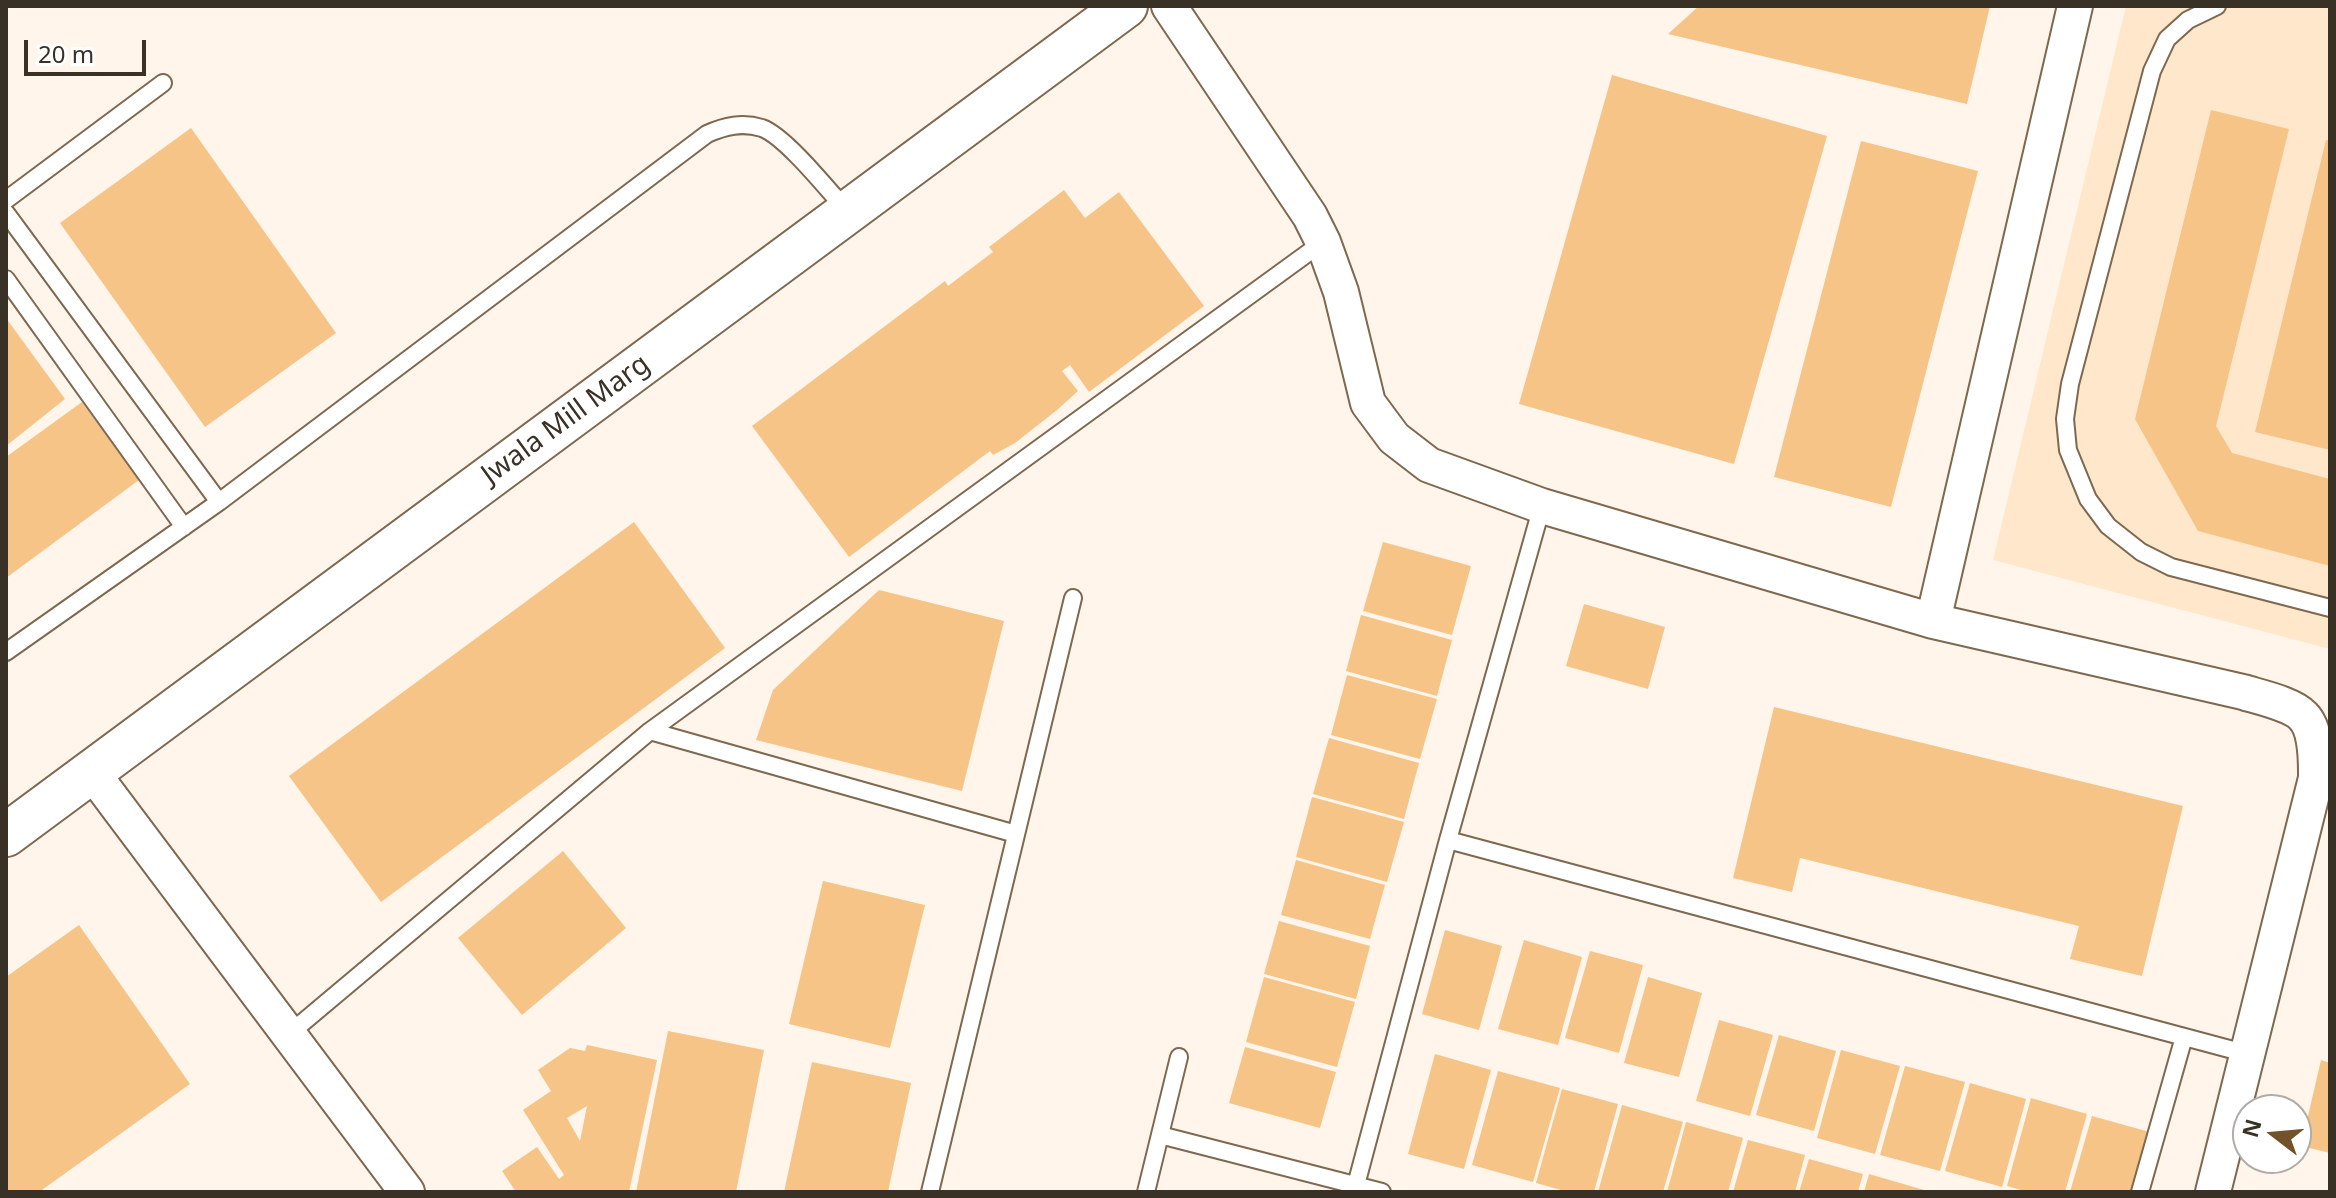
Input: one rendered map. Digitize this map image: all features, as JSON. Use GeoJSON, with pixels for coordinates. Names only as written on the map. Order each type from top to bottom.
{"type":"FeatureCollection","features":[{"type":"Feature","properties":{"kind":"street","name":"Jwala Mill Marg"},"geometry":{"type":"LineString","coordinates":[[6,835],[1126,6]]}},
{"type":"Feature","properties":{"kind":"street"},"geometry":{"type":"LineString","coordinates":[[1169,6],[1310,216],[1341,292],[1368,403],[1394,438],[1429,465],[1542,506],[1933,621],[2243,692],[2277,702],[2304,716],[2316,744],[2316,778],[2213,1192]]}},
{"type":"Feature","properties":{"kind":"street"},"geometry":{"type":"LineString","coordinates":[[1933,621],[2075,6]]}},
{"type":"Feature","properties":{"kind":"street"},"geometry":{"type":"LineString","coordinates":[[91,771],[407,1192]]}},
{"type":"Feature","properties":{"kind":"lane"},"geometry":{"type":"LineString","coordinates":[[2217,6],[2188,20],[2167,39],[2152,71],[2070,384],[2065,419],[2068,450],[2088,499],[2108,526],[2141,552],[2171,567],[2330,608]]}},
{"type":"Feature","properties":{"kind":"lane"},"geometry":{"type":"LineString","coordinates":[[6,200],[163,83]]}},
{"type":"Feature","properties":{"kind":"lane"},"geometry":{"type":"LineString","coordinates":[[6,652],[219,502],[707,134],[726,126],[746,125],[765,129],[795,153],[848,212]]}},
{"type":"Feature","properties":{"kind":"lane"},"geometry":{"type":"LineString","coordinates":[[6,213],[219,502]]}},
{"type":"Feature","properties":{"kind":"lane"},"geometry":{"type":"LineString","coordinates":[[289,1034],[650,731],[1323,242]]}},
{"type":"Feature","properties":{"kind":"lane"},"geometry":{"type":"LineString","coordinates":[[6,279],[184,527]]}},
{"type":"Feature","properties":{"kind":"lane"},"geometry":{"type":"LineString","coordinates":[[1356,1185],[1448,840],[1542,506]]}},
{"type":"Feature","properties":{"kind":"lane"},"geometry":{"type":"LineString","coordinates":[[930,1192],[1073,598]]}},
{"type":"Feature","properties":{"kind":"lane"},"geometry":{"type":"LineString","coordinates":[[650,731],[1016,834]]}},
{"type":"Feature","properties":{"kind":"lane"},"geometry":{"type":"LineString","coordinates":[[1448,840],[2248,1054]]}},
{"type":"Feature","properties":{"kind":"lane"},"geometry":{"type":"LineString","coordinates":[[2140,1192],[2184,1037]]}},
{"type":"Feature","properties":{"kind":"lane"},"geometry":{"type":"LineString","coordinates":[[1146,1192],[1179,1057]]}},
{"type":"Feature","properties":{"kind":"lane"},"geometry":{"type":"LineString","coordinates":[[1160,1135],[1382,1192]]}},
{"type":"Feature","properties":{"kind":"shaded area"},"geometry":{"type":"Polygon","coordinates":[[[2126,6],[2330,6],[2330,649],[1993,560],[2126,6]]]}},
{"type":"Feature","properties":{"kind":"building"},"geometry":{"type":"Polygon","coordinates":[[[1699,6],[1990,6],[1967,104],[1668,34],[1699,6]]]}},
{"type":"Feature","properties":{"kind":"building"},"geometry":{"type":"Polygon","coordinates":[[[1612,75],[1827,136],[1734,464],[1519,404],[1612,75]]]}},
{"type":"Feature","properties":{"kind":"building"},"geometry":{"type":"Polygon","coordinates":[[[2211,110],[2289,129],[2216,426],[2232,453],[2330,479],[2330,566],[2198,531],[2135,419],[2211,110]]]}},
{"type":"Feature","properties":{"kind":"building"},"geometry":{"type":"Polygon","coordinates":[[[191,128],[336,333],[205,427],[60,223],[191,128]]]}},
{"type":"Feature","properties":{"kind":"building"},"geometry":{"type":"Polygon","coordinates":[[[2326,140],[2330,141],[2330,450],[2255,432],[2326,140]]]}},
{"type":"Feature","properties":{"kind":"building"},"geometry":{"type":"Polygon","coordinates":[[[1861,141],[1978,171],[1891,507],[1774,477],[1861,141]]]}},
{"type":"Feature","properties":{"kind":"building"},"geometry":{"type":"Polygon","coordinates":[[[1064,190],[1085,218],[1119,192],[1204,306],[1089,392],[1070,365],[1062,371],[1078,391],[1057,410],[1015,443],[993,455],[990,451],[849,557],[752,426],[945,281],[948,286],[993,252],[989,247],[1064,190]]]}},
{"type":"Feature","properties":{"kind":"building"},"geometry":{"type":"Polygon","coordinates":[[[6,318],[65,399],[6,446],[6,318]]]}},
{"type":"Feature","properties":{"kind":"building"},"geometry":{"type":"Polygon","coordinates":[[[82,402],[139,480],[6,578],[6,457],[82,402]]]}},
{"type":"Feature","properties":{"kind":"building"},"geometry":{"type":"Polygon","coordinates":[[[634,522],[725,648],[381,902],[289,776],[634,522]]]}},
{"type":"Feature","properties":{"kind":"building"},"geometry":{"type":"Polygon","coordinates":[[[1383,542],[1471,566],[1452,635],[1363,611],[1383,542]]]}},
{"type":"Feature","properties":{"kind":"building"},"geometry":{"type":"Polygon","coordinates":[[[879,590],[1004,621],[962,791],[756,740],[773,690],[879,590]]]}},
{"type":"Feature","properties":{"kind":"building"},"geometry":{"type":"Polygon","coordinates":[[[1584,604],[1665,627],[1648,689],[1566,666],[1584,604]]]}},
{"type":"Feature","properties":{"kind":"building"},"geometry":{"type":"Polygon","coordinates":[[[1361,615],[1452,640],[1437,696],[1346,671],[1361,615]]]}},
{"type":"Feature","properties":{"kind":"building"},"geometry":{"type":"Polygon","coordinates":[[[1347,675],[1437,699],[1420,759],[1331,735],[1347,675]]]}},
{"type":"Feature","properties":{"kind":"building"},"geometry":{"type":"Polygon","coordinates":[[[1774,707],[2183,806],[2142,976],[2070,959],[2079,926],[1800,858],[1792,892],[1733,878],[1774,707]]]}},
{"type":"Feature","properties":{"kind":"building"},"geometry":{"type":"Polygon","coordinates":[[[1329,738],[1419,763],[1404,819],[1313,794],[1329,738]]]}},
{"type":"Feature","properties":{"kind":"building"},"geometry":{"type":"Polygon","coordinates":[[[1312,797],[1404,822],[1387,882],[1296,857],[1312,797]]]}},
{"type":"Feature","properties":{"kind":"building"},"geometry":{"type":"Polygon","coordinates":[[[563,851],[626,928],[522,1015],[458,938],[563,851]]]}},
{"type":"Feature","properties":{"kind":"building"},"geometry":{"type":"Polygon","coordinates":[[[1296,860],[1385,885],[1370,939],[1281,915],[1296,860]]]}},
{"type":"Feature","properties":{"kind":"building"},"geometry":{"type":"Polygon","coordinates":[[[823,881],[925,905],[890,1048],[789,1024],[823,881]]]}},
{"type":"Feature","properties":{"kind":"building"},"geometry":{"type":"Polygon","coordinates":[[[1279,921],[1370,946],[1356,999],[1264,974],[1279,921]]]}},
{"type":"Feature","properties":{"kind":"building"},"geometry":{"type":"Polygon","coordinates":[[[79,925],[190,1084],[39,1192],[6,1192],[6,977],[79,925]]]}},
{"type":"Feature","properties":{"kind":"building"},"geometry":{"type":"Polygon","coordinates":[[[1445,930],[1502,946],[1479,1030],[1422,1014],[1445,930]]]}},
{"type":"Feature","properties":{"kind":"building"},"geometry":{"type":"Polygon","coordinates":[[[1524,940],[1582,957],[1558,1045],[1498,1029],[1524,940]]]}},
{"type":"Feature","properties":{"kind":"building"},"geometry":{"type":"Polygon","coordinates":[[[1590,951],[1643,965],[1619,1053],[1565,1038],[1590,951]]]}},
{"type":"Feature","properties":{"kind":"building"},"geometry":{"type":"Polygon","coordinates":[[[1264,977],[1355,1002],[1337,1067],[1246,1042],[1264,977]]]}},
{"type":"Feature","properties":{"kind":"building"},"geometry":{"type":"Polygon","coordinates":[[[1648,977],[1702,993],[1679,1077],[1624,1063],[1648,977]]]}},
{"type":"Feature","properties":{"kind":"building"},"geometry":{"type":"Polygon","coordinates":[[[1719,1020],[1773,1035],[1750,1116],[1696,1101],[1719,1020]]]}},
{"type":"Feature","properties":{"kind":"building"},"geometry":{"type":"Polygon","coordinates":[[[668,1031],[764,1050],[736,1192],[636,1192],[668,1031]]]}},
{"type":"Feature","properties":{"kind":"building"},"geometry":{"type":"Polygon","coordinates":[[[1779,1035],[1836,1051],[1814,1131],[1756,1115],[1779,1035]]]}},
{"type":"Feature","properties":{"kind":"building"},"geometry":{"type":"Polygon","coordinates":[[[587,1045],[657,1060],[629,1192],[516,1192],[502,1171],[537,1147],[559,1179],[564,1175],[523,1110],[551,1091],[538,1070],[570,1048],[585,1051],[587,1045]],[[587,1106],[567,1118],[580,1141],[587,1106]]]}},
{"type":"Feature","properties":{"kind":"building"},"geometry":{"type":"Polygon","coordinates":[[[1245,1047],[1336,1072],[1320,1128],[1229,1103],[1245,1047]]]}},
{"type":"Feature","properties":{"kind":"building"},"geometry":{"type":"Polygon","coordinates":[[[1841,1050],[1900,1066],[1875,1154],[1817,1138],[1841,1050]]]}},
{"type":"Feature","properties":{"kind":"building"},"geometry":{"type":"Polygon","coordinates":[[[1435,1054],[1491,1070],[1464,1169],[1408,1154],[1435,1054]]]}},
{"type":"Feature","properties":{"kind":"building"},"geometry":{"type":"Polygon","coordinates":[[[2321,1060],[2330,1063],[2330,1153],[2312,1149],[2312,1099],[2321,1060]]]}},
{"type":"Feature","properties":{"kind":"building"},"geometry":{"type":"Polygon","coordinates":[[[812,1062],[911,1083],[888,1192],[784,1192],[812,1062]]]}},
{"type":"Feature","properties":{"kind":"building"},"geometry":{"type":"Polygon","coordinates":[[[1905,1066],[1965,1082],[1940,1171],[1880,1155],[1905,1066]]]}},
{"type":"Feature","properties":{"kind":"building"},"geometry":{"type":"Polygon","coordinates":[[[1498,1071],[1560,1088],[1533,1182],[1472,1165],[1498,1071]]]}},
{"type":"Feature","properties":{"kind":"building"},"geometry":{"type":"Polygon","coordinates":[[[1970,1083],[2026,1099],[2002,1187],[1945,1171],[1970,1083]]]}},
{"type":"Feature","properties":{"kind":"building"},"geometry":{"type":"Polygon","coordinates":[[[1562,1089],[1618,1104],[1594,1192],[1568,1192],[1536,1183],[1562,1089]]]}},
{"type":"Feature","properties":{"kind":"building"},"geometry":{"type":"Polygon","coordinates":[[[2031,1098],[2087,1114],[2065,1192],[2028,1192],[2007,1186],[2031,1098]]]}},
{"type":"Feature","properties":{"kind":"building"},"geometry":{"type":"Polygon","coordinates":[[[1622,1105],[1683,1122],[1663,1192],[1598,1192],[1622,1105]]]}},
{"type":"Feature","properties":{"kind":"building"},"geometry":{"type":"Polygon","coordinates":[[[2092,1116],[2153,1133],[2136,1192],[2070,1192],[2092,1116]]]}},
{"type":"Feature","properties":{"kind":"building"},"geometry":{"type":"Polygon","coordinates":[[[1686,1122],[1743,1138],[1728,1192],[1667,1192],[1686,1122]]]}},
{"type":"Feature","properties":{"kind":"building"},"geometry":{"type":"Polygon","coordinates":[[[1748,1140],[1805,1155],[1795,1192],[1733,1192],[1748,1140]]]}},
{"type":"Feature","properties":{"kind":"building"},"geometry":{"type":"Polygon","coordinates":[[[1809,1159],[1863,1174],[1858,1192],[1799,1192],[1809,1159]]]}},
{"type":"Feature","properties":{"kind":"building"},"geometry":{"type":"Polygon","coordinates":[[[1869,1174],[1924,1190],[1924,1192],[1864,1192],[1869,1174]]]}}]}
